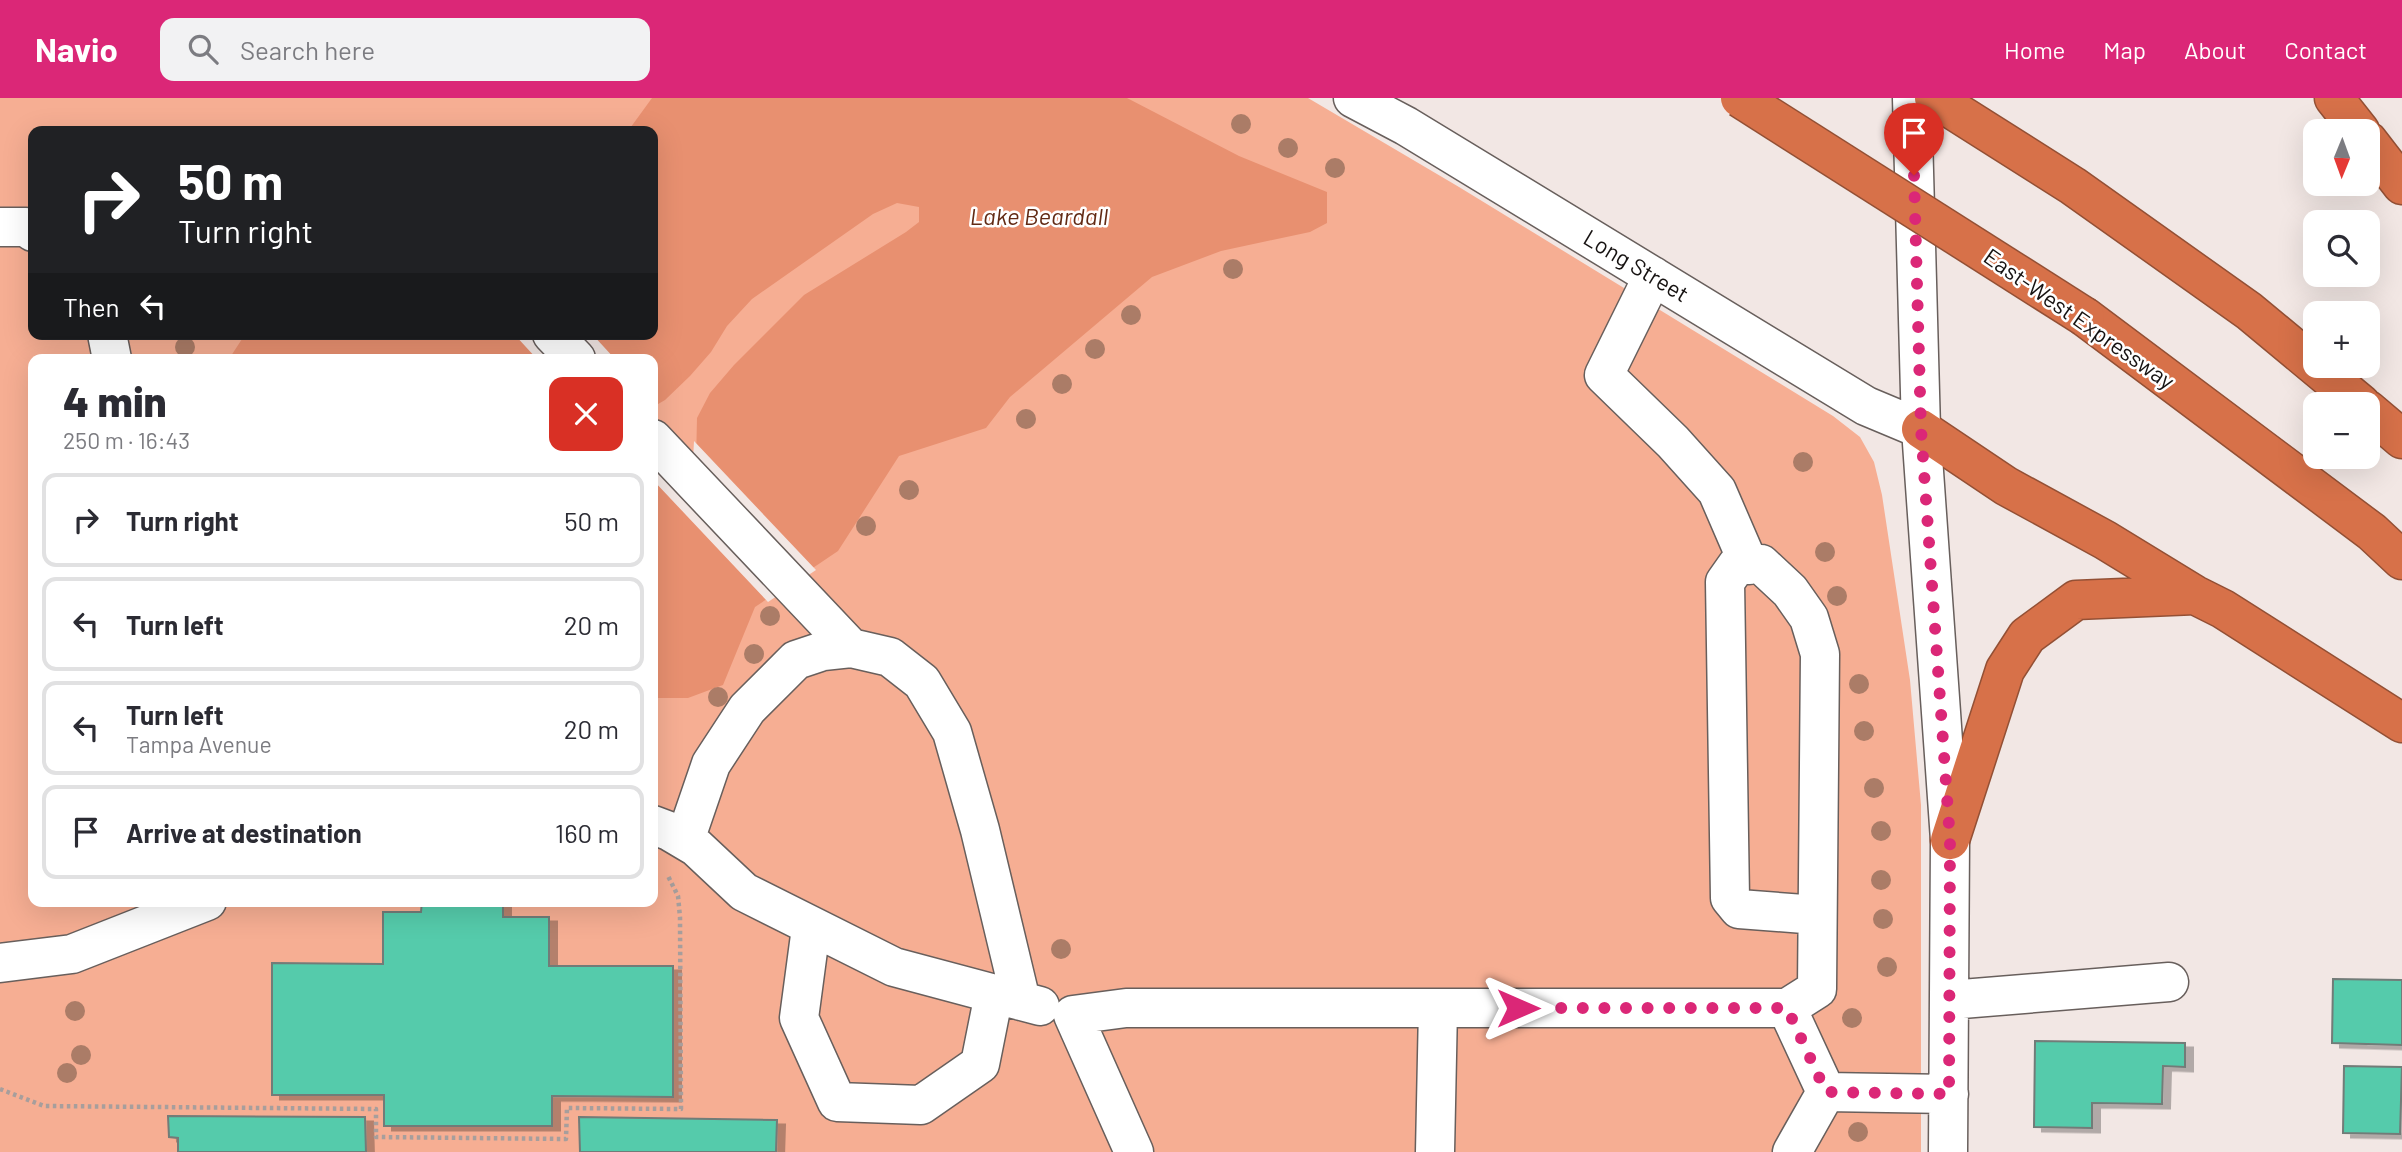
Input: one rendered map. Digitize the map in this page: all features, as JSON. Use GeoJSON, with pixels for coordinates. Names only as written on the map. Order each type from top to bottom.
{"type":"FeatureCollection","features":[{"type":"Feature","properties":{"kind":"highway","name":"East-West Expressway"},"geometry":{"type":"LineString","coordinates":[[1740,98],[2085,317],[2372,532],[2402,560]]}},
{"type":"Feature","properties":{"kind":"highway"},"geometry":{"type":"LineString","coordinates":[[1934,98],[2073,186],[2249,310],[2347,392]]}},
{"type":"Feature","properties":{"kind":"highway"},"geometry":{"type":"LineString","coordinates":[[2334,98],[2351,119]]}},
{"type":"Feature","properties":{"kind":"highway"},"geometry":{"type":"LineString","coordinates":[[2380,157],[2402,185]]}},
{"type":"Feature","properties":{"kind":"highway"},"geometry":{"type":"LineString","coordinates":[[2380,420],[2402,439]]}},
{"type":"Feature","properties":{"kind":"highway"},"geometry":{"type":"LineString","coordinates":[[1921,429],[2006,486],[2223,609],[2402,723]]}},
{"type":"Feature","properties":{"kind":"highway"},"geometry":{"type":"LineString","coordinates":[[1950,840],[2005,670],[2027,636],[2076,600],[2195,595]]}},
{"type":"Feature","properties":{"kind":"street","name":"Long Street"},"geometry":{"type":"LineString","coordinates":[[1353,98],[1406,126],[1866,406],[1921,429]]}},
{"type":"Feature","properties":{"kind":"street"},"geometry":{"type":"LineString","coordinates":[[1912,98],[1921,429],[1950,840],[1948,1152]]}},
{"type":"Feature","properties":{"kind":"street"},"geometry":{"type":"LineString","coordinates":[[0,227],[28,228]]}},
{"type":"Feature","properties":{"kind":"street"},"geometry":{"type":"LineString","coordinates":[[1653,276],[1604,375],[1673,442],[1717,491],[1749,565]]}},
{"type":"Feature","properties":{"kind":"street"},"geometry":{"type":"LineString","coordinates":[[558,340],[571,354]]}},
{"type":"Feature","properties":{"kind":"street"},"geometry":{"type":"LineString","coordinates":[[658,444],[851,648]]}},
{"type":"Feature","properties":{"kind":"street"},"geometry":{"type":"LineString","coordinates":[[811,928],[799,1018],[837,1102],[921,1105],[980,1064],[1007,998],[980,830],[952,732],[922,682],[890,657],[851,648],[823,651],[796,660],[747,709],[669,833],[696,847],[744,892],[811,928],[894,967],[1007,998],[1073,1015],[1126,1008],[1787,1008],[1817,989],[1820,654],[1810,618],[1790,591],[1761,564],[1737,565],[1725,582],[1730,898],[1739,909],[1817,915]]}},
{"type":"Feature","properties":{"kind":"street"},"geometry":{"type":"LineString","coordinates":[[0,963],[72,954],[192,907]]}},
{"type":"Feature","properties":{"kind":"street"},"geometry":{"type":"LineString","coordinates":[[1950,1000],[2169,982]]}},
{"type":"Feature","properties":{"kind":"street"},"geometry":{"type":"LineString","coordinates":[[1435,1152],[1438,1008]]}},
{"type":"Feature","properties":{"kind":"street"},"geometry":{"type":"LineString","coordinates":[[1787,1008],[1826,1092]]}},
{"type":"Feature","properties":{"kind":"street"},"geometry":{"type":"LineString","coordinates":[[1073,1015],[1134,1152]]}},
{"type":"Feature","properties":{"kind":"street"},"geometry":{"type":"LineString","coordinates":[[1826,1092],[1949,1094]]}},
{"type":"Feature","properties":{"kind":"street"},"geometry":{"type":"LineString","coordinates":[[1792,1152],[1826,1092]]}},
{"type":"Feature","properties":{"kind":"path"},"geometry":{"type":"LineString","coordinates":[[0,1089],[44,1106],[376,1109],[376,1137],[566,1139],[567,1108],[681,1109],[680,917],[678,896],[662,869]]}},
{"type":"Feature","properties":{"kind":"shaded area"},"geometry":{"type":"Polygon","coordinates":[[[0,98],[1308,98],[1459,187],[1833,416],[1860,437],[1874,462],[1882,495],[1910,680],[1921,805],[1921,1152],[0,1152],[0,98]]]}},
{"type":"Feature","properties":{"kind":"water","name":"Lake Beardall"},"geometry":{"type":"Polygon","coordinates":[[[652,98],[1127,98],[1239,156],[1327,192],[1327,223],[1310,232],[1221,251],[1152,277],[1010,397],[986,428],[899,456],[838,551],[755,607],[723,685],[688,698],[658,698],[658,455],[696,463],[697,418],[710,393],[734,365],[804,295],[919,222],[919,207],[897,203],[873,214],[752,299],[727,326],[711,352],[690,376],[658,404],[658,354],[232,354],[241,340],[658,340],[658,126],[632,126],[652,98]]]}},
{"type":"Feature","properties":{"kind":"pier"},"geometry":{"type":"Polygon","coordinates":[[[520,340],[598,340],[610,354],[532,354],[520,340]]]}},
{"type":"Feature","properties":{"kind":"pier"},"geometry":{"type":"Polygon","coordinates":[[[694,441],[816,570],[768,602],[658,485],[658,451],[693,460],[694,441]]]}},
{"type":"Feature","properties":{"kind":"building"},"geometry":{"type":"Polygon","coordinates":[[[421,907],[503,907],[503,917],[549,917],[549,966],[673,966],[673,1097],[552,1096],[552,1126],[384,1126],[384,1095],[272,1095],[272,963],[383,964],[383,912],[421,912],[421,907]]]}},
{"type":"Feature","properties":{"kind":"building"},"geometry":{"type":"Polygon","coordinates":[[[2333,979],[2402,980],[2402,1045],[2332,1043],[2333,979]]]}},
{"type":"Feature","properties":{"kind":"building"},"geometry":{"type":"Polygon","coordinates":[[[2035,1041],[2185,1043],[2185,1067],[2163,1066],[2162,1104],[2092,1103],[2092,1128],[2034,1127],[2035,1041]]]}},
{"type":"Feature","properties":{"kind":"building"},"geometry":{"type":"Polygon","coordinates":[[[2344,1066],[2402,1067],[2400,1134],[2343,1133],[2344,1066]]]}},
{"type":"Feature","properties":{"kind":"building"},"geometry":{"type":"Polygon","coordinates":[[[168,1116],[365,1117],[366,1152],[178,1152],[178,1138],[169,1137],[168,1116]]]}},
{"type":"Feature","properties":{"kind":"building"},"geometry":{"type":"Polygon","coordinates":[[[579,1117],[777,1120],[776,1152],[580,1152],[579,1117]]]}},
{"type":"Feature","properties":{"kind":"route"},"geometry":{"type":"LineString","coordinates":[[1518,1008],[1787,1008],[1826,1092],[1949,1094],[1950,840],[1921,429],[1914,175]]}}]}
